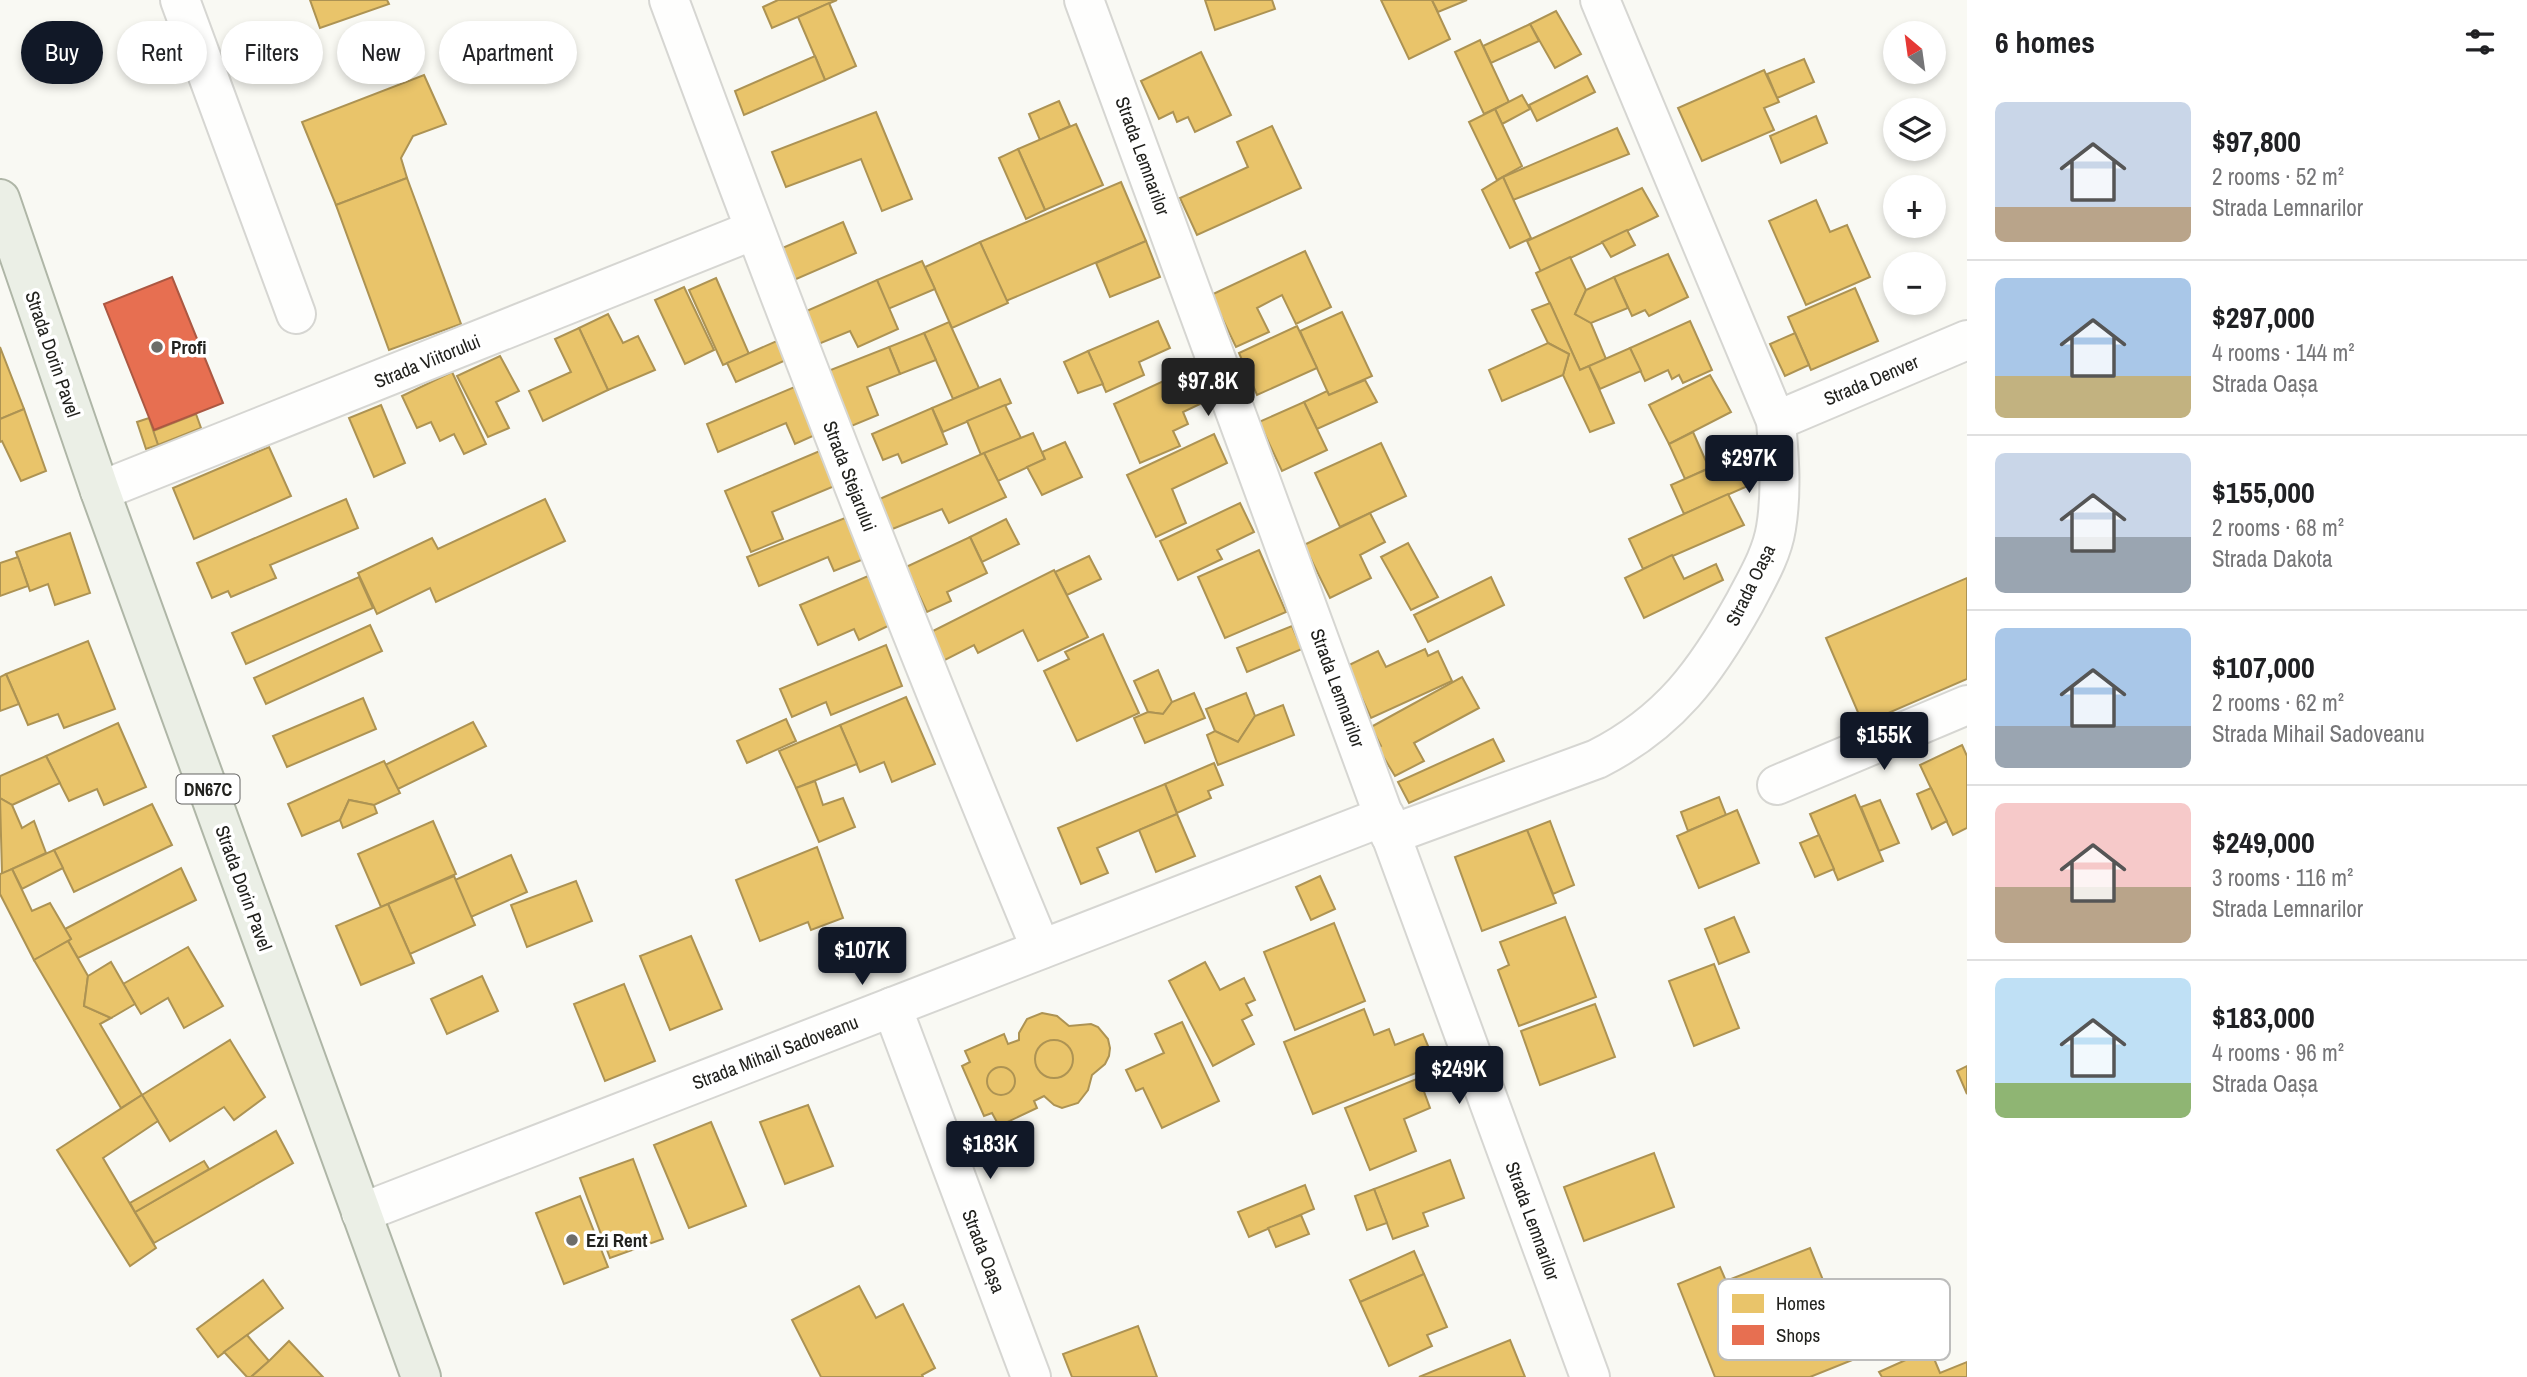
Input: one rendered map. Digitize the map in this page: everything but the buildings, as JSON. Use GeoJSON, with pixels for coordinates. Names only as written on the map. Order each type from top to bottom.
{"type":"FeatureCollection","features":[{"type":"Feature","properties":{"kind":"main road","name":"Strada Dorin Pavel"},"geometry":{"type":"LineString","coordinates":[[0,199],[100,491],[421,1377]]}},
{"type":"Feature","properties":{"kind":"street"},"geometry":{"type":"LineString","coordinates":[[180,0],[296,314]]}},
{"type":"Feature","properties":{"kind":"street","name":"Strada Stejarului"},"geometry":{"type":"LineString","coordinates":[[669,0],[754,230],[947,724],[1041,949]]}},
{"type":"Feature","properties":{"kind":"street","name":"Strada Lemnarilor"},"geometry":{"type":"LineString","coordinates":[[1084,0],[1590,1377]]}},
{"type":"Feature","properties":{"kind":"street","name":"Strada Oașa"},"geometry":{"type":"LineString","coordinates":[[1388,825],[1597,759],[1625,745],[1646,730],[1674,705],[1702,672],[1760,573],[1776,530],[1780,472],[1776,421],[1600,0]]}},
{"type":"Feature","properties":{"kind":"street","name":"Strada Viitorului"},"geometry":{"type":"LineString","coordinates":[[100,491],[754,230]]}},
{"type":"Feature","properties":{"kind":"street","name":"Strada Denver"},"geometry":{"type":"LineString","coordinates":[[1776,421],[1967,340]]}},
{"type":"Feature","properties":{"kind":"street"},"geometry":{"type":"LineString","coordinates":[[1777,785],[1967,705]]}},
{"type":"Feature","properties":{"kind":"street","name":"Strada Mihail Sadoveanu"},"geometry":{"type":"LineString","coordinates":[[361,1213],[1041,949],[1388,825]]}},
{"type":"Feature","properties":{"kind":"street","name":"Strada Oașa"},"geometry":{"type":"LineString","coordinates":[[892,1007],[1031,1377]]}},
{"type":"Feature","properties":{"kind":"place","name":"Profi"},"geometry":{"type":"Point","coordinates":[157,347]}},
{"type":"Feature","properties":{"kind":"place","name":"Ezi Rent"},"geometry":{"type":"Point","coordinates":[572,1240]}}]}
